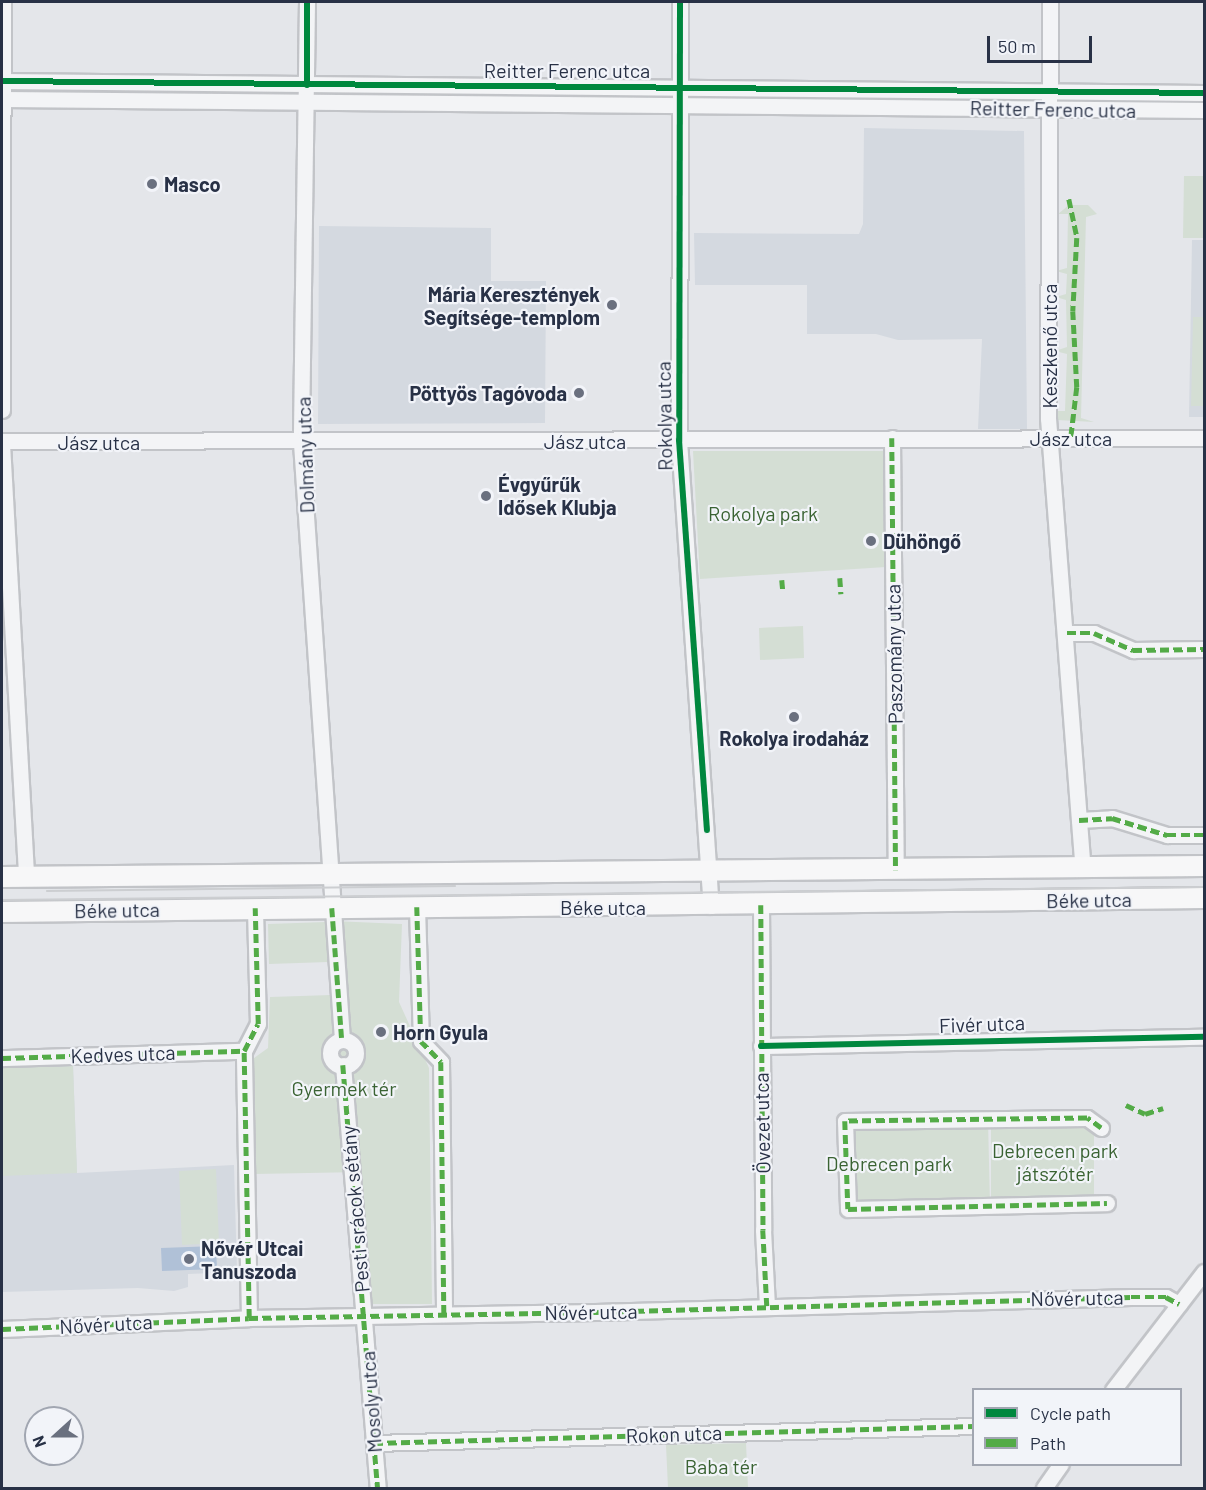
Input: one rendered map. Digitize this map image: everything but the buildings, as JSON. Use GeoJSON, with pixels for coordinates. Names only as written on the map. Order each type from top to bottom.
{"type":"FeatureCollection","features":[{"type":"Feature","properties":{"kind":"main road","name":"Béke utca"},"geometry":{"type":"LineString","coordinates":[[2,877],[1204,866]]}},
{"type":"Feature","properties":{"kind":"main road","name":"Béke utca"},"geometry":{"type":"LineString","coordinates":[[2,912],[255,908],[711,906],[1204,898]]}},
{"type":"Feature","properties":{"kind":"street"},"geometry":{"type":"LineString","coordinates":[[2,411],[3,2]]}},
{"type":"Feature","properties":{"kind":"street","name":"Dolmány utca"},"geometry":{"type":"LineString","coordinates":[[307,2],[301,443],[332,908]]}},
{"type":"Feature","properties":{"kind":"street","name":"Rokolya utca"},"geometry":{"type":"LineString","coordinates":[[681,2],[679,88],[680,440],[711,906]]}},
{"type":"Feature","properties":{"kind":"street","name":"Keszkenő utca"},"geometry":{"type":"LineString","coordinates":[[1050,2],[1048,418],[1052,437],[1083,868]]}},
{"type":"Feature","properties":{"kind":"street","name":"Reitter Ferenc utca"},"geometry":{"type":"LineString","coordinates":[[2,81],[1204,93]]}},
{"type":"Feature","properties":{"kind":"street","name":"Reitter Ferenc utca"},"geometry":{"type":"LineString","coordinates":[[2,99],[1204,110]]}},
{"type":"Feature","properties":{"kind":"street","name":"Paszomány utca"},"geometry":{"type":"LineString","coordinates":[[892,438],[896,870]]}},
{"type":"Feature","properties":{"kind":"street","name":"Jász utca"},"geometry":{"type":"LineString","coordinates":[[2,443],[1204,438]]}},
{"type":"Feature","properties":{"kind":"street"},"geometry":{"type":"LineString","coordinates":[[2,443],[26,877]]}},
{"type":"Feature","properties":{"kind":"street"},"geometry":{"type":"LineString","coordinates":[[1067,633],[1094,633],[1133,650],[1204,649]]}},
{"type":"Feature","properties":{"kind":"street"},"geometry":{"type":"LineString","coordinates":[[1079,820],[1112,818],[1167,835],[1204,835]]}},
{"type":"Feature","properties":{"kind":"street","name":"Övezet utca"},"geometry":{"type":"LineString","coordinates":[[761,905],[761,1046],[767,1306]]}},
{"type":"Feature","properties":{"kind":"street"},"geometry":{"type":"LineString","coordinates":[[417,907],[421,1041],[441,1062],[444,1314]]}},
{"type":"Feature","properties":{"kind":"street"},"geometry":{"type":"LineString","coordinates":[[249,1318],[244,1051],[258,1024],[255,908]]}},
{"type":"Feature","properties":{"kind":"street","name":"Pesti srácok sétány"},"geometry":{"type":"LineString","coordinates":[[332,908],[342,1040],[331,1052],[336,1062],[343,1065],[364,1316]]}},
{"type":"Feature","properties":{"kind":"street","name":"Fivér utca"},"geometry":{"type":"LineString","coordinates":[[761,1046],[1204,1037]]}},
{"type":"Feature","properties":{"kind":"street","name":"Kedves utca"},"geometry":{"type":"LineString","coordinates":[[2,1058],[244,1051]]}},
{"type":"Feature","properties":{"kind":"street"},"geometry":{"type":"LineString","coordinates":[[1101,1128],[1087,1118],[845,1121],[848,1209],[1107,1203]]}},
{"type":"Feature","properties":{"kind":"street"},"geometry":{"type":"LineString","coordinates":[[1114,1388],[1204,1272]]}},
{"type":"Feature","properties":{"kind":"street","name":"Nővér utca"},"geometry":{"type":"LineString","coordinates":[[2,1329],[249,1318],[1131,1296],[1166,1297],[1179,1304]]}},
{"type":"Feature","properties":{"kind":"street","name":"Mosoly utca"},"geometry":{"type":"LineString","coordinates":[[364,1316],[378,1488]]}},
{"type":"Feature","properties":{"kind":"street","name":"Rokon utca"},"geometry":{"type":"LineString","coordinates":[[374,1443],[972,1426]]}},
{"type":"Feature","properties":{"kind":"street"},"geometry":{"type":"LineString","coordinates":[[1044,1488],[1060,1466]]}},
{"type":"Feature","properties":{"kind":"shaded area"},"geometry":{"type":"Polygon","coordinates":[[[864,128],[1024,131],[1027,429],[978,429],[982,339],[898,340],[876,334],[807,334],[807,285],[695,285],[694,233],[859,234],[863,224],[864,128]]]}},
{"type":"Feature","properties":{"kind":"shaded area"},"geometry":{"type":"Polygon","coordinates":[[[319,226],[491,228],[491,281],[546,281],[545,423],[318,424],[319,226]]]}},
{"type":"Feature","properties":{"kind":"shaded area"},"geometry":{"type":"Polygon","coordinates":[[[1192,240],[1204,240],[1204,417],[1189,417],[1192,240]]]}},
{"type":"Feature","properties":{"kind":"shaded area"},"geometry":{"type":"Polygon","coordinates":[[[73,1066],[77,1173],[234,1165],[237,1272],[188,1274],[188,1287],[174,1291],[138,1288],[2,1292],[2,1068],[73,1066]]]}},
{"type":"Feature","properties":{"kind":"green space"},"geometry":{"type":"Polygon","coordinates":[[[1184,176],[1204,176],[1204,238],[1183,238],[1184,176]]]}},
{"type":"Feature","properties":{"kind":"green space"},"geometry":{"type":"Polygon","coordinates":[[[1069,205],[1088,205],[1097,214],[1086,217],[1081,418],[1094,422],[1057,420],[1055,416],[1055,411],[1065,411],[1067,354],[1055,351],[1067,347],[1066,300],[1056,297],[1066,294],[1067,274],[1056,271],[1067,268],[1068,214],[1058,214],[1069,205]]]}},
{"type":"Feature","properties":{"kind":"green space"},"geometry":{"type":"Polygon","coordinates":[[[1193,317],[1204,317],[1204,406],[1191,406],[1193,317]]]}},
{"type":"Feature","properties":{"kind":"green space","name":"Rokolya park"},"geometry":{"type":"Polygon","coordinates":[[[693,451],[885,451],[886,567],[700,579],[693,451]]]}},
{"type":"Feature","properties":{"kind":"green space"},"geometry":{"type":"Polygon","coordinates":[[[803,626],[804,658],[760,660],[759,628],[803,626]]]}},
{"type":"Feature","properties":{"kind":"green space","name":"Gyermek tér"},"geometry":{"type":"Polygon","coordinates":[[[333,921],[402,924],[399,1002],[429,1068],[432,1304],[369,1304],[362,1172],[252,1174],[250,1061],[268,1048],[270,997],[331,995],[333,921]]]}},
{"type":"Feature","properties":{"kind":"green space"},"geometry":{"type":"Polygon","coordinates":[[[326,922],[328,962],[269,964],[268,924],[326,922]]]}},
{"type":"Feature","properties":{"kind":"green space"},"geometry":{"type":"Polygon","coordinates":[[[73,1066],[77,1173],[2,1176],[2,1068],[73,1066]]]}},
{"type":"Feature","properties":{"kind":"green space","name":"Debrecen park"},"geometry":{"type":"Polygon","coordinates":[[[988,1120],[990,1205],[848,1209],[845,1121],[988,1120]]]}},
{"type":"Feature","properties":{"kind":"green space","name":"Debrecen park játszótér"},"geometry":{"type":"Polygon","coordinates":[[[1085,1123],[1094,1131],[1094,1198],[991,1201],[991,1124],[1085,1123]]]}},
{"type":"Feature","properties":{"kind":"green space"},"geometry":{"type":"Polygon","coordinates":[[[216,1169],[219,1243],[182,1245],[179,1171],[216,1169]]]}},
{"type":"Feature","properties":{"kind":"green space","name":"Baba tér"},"geometry":{"type":"Polygon","coordinates":[[[746,1443],[748,1488],[668,1488],[666,1445],[746,1443]]]}},
{"type":"Feature","properties":{"kind":"water"},"geometry":{"type":"Polygon","coordinates":[[[216,1246],[217,1269],[162,1271],[161,1248],[216,1246]]]}},
{"type":"Feature","properties":{"kind":"tram line"},"geometry":{"type":"LineString","coordinates":[[47,891],[455,886]]}},
{"type":"Feature","properties":{"kind":"tram line"},"geometry":{"type":"LineString","coordinates":[[2,900],[1204,887]]}},
{"type":"Feature","properties":{"kind":"marked path"},"geometry":{"type":"LineString","coordinates":[[1069,199],[1077,238],[1073,311],[1077,387],[1071,437]]}},
{"type":"Feature","properties":{"kind":"marked path"},"geometry":{"type":"LineString","coordinates":[[892,438],[896,870]]}},
{"type":"Feature","properties":{"kind":"marked path"},"geometry":{"type":"LineString","coordinates":[[840,578],[841,594]]}},
{"type":"Feature","properties":{"kind":"marked path"},"geometry":{"type":"LineString","coordinates":[[782,580],[783,592]]}},
{"type":"Feature","properties":{"kind":"marked path"},"geometry":{"type":"LineString","coordinates":[[1067,633],[1094,633],[1133,650],[1204,649]]}},
{"type":"Feature","properties":{"kind":"marked path"},"geometry":{"type":"LineString","coordinates":[[1079,820],[1112,818],[1167,835],[1204,835]]}},
{"type":"Feature","properties":{"kind":"marked path"},"geometry":{"type":"LineString","coordinates":[[761,905],[763,1230],[767,1306]]}},
{"type":"Feature","properties":{"kind":"marked path"},"geometry":{"type":"LineString","coordinates":[[417,907],[421,1041],[441,1062],[444,1313]]}},
{"type":"Feature","properties":{"kind":"marked path"},"geometry":{"type":"LineString","coordinates":[[249,1318],[244,1051],[258,1024],[255,908]]}},
{"type":"Feature","properties":{"kind":"marked path"},"geometry":{"type":"LineString","coordinates":[[332,908],[342,1040]]}},
{"type":"Feature","properties":{"kind":"marked path"},"geometry":{"type":"LineString","coordinates":[[2,1058],[244,1051]]}},
{"type":"Feature","properties":{"kind":"marked path"},"geometry":{"type":"LineString","coordinates":[[343,1065],[378,1488]]}},
{"type":"Feature","properties":{"kind":"marked path"},"geometry":{"type":"LineString","coordinates":[[1126,1105],[1145,1114],[1163,1108]]}},
{"type":"Feature","properties":{"kind":"marked path"},"geometry":{"type":"LineString","coordinates":[[1101,1128],[1087,1118],[845,1121],[848,1209],[1107,1203]]}},
{"type":"Feature","properties":{"kind":"marked path"},"geometry":{"type":"LineString","coordinates":[[2,1329],[249,1318],[595,1312],[1131,1297],[1166,1297],[1179,1304]]}},
{"type":"Feature","properties":{"kind":"marked path"},"geometry":{"type":"LineString","coordinates":[[374,1443],[972,1426]]}},
{"type":"Feature","properties":{"kind":"cycle path"},"geometry":{"type":"LineString","coordinates":[[307,2],[307,85]]}},
{"type":"Feature","properties":{"kind":"cycle path"},"geometry":{"type":"LineString","coordinates":[[680,2],[679,440],[707,830]]}},
{"type":"Feature","properties":{"kind":"cycle path"},"geometry":{"type":"LineString","coordinates":[[2,81],[1204,93]]}},
{"type":"Feature","properties":{"kind":"cycle path"},"geometry":{"type":"LineString","coordinates":[[761,1046],[1204,1037]]}},
{"type":"Feature","properties":{"kind":"place","name":"Masco"},"geometry":{"type":"Point","coordinates":[152,184]}},
{"type":"Feature","properties":{"kind":"place","name":"Mária Keresztények Segítsége-templom"},"geometry":{"type":"Point","coordinates":[612,305]}},
{"type":"Feature","properties":{"kind":"place","name":"Pöttyös Tagóvoda"},"geometry":{"type":"Point","coordinates":[579,393]}},
{"type":"Feature","properties":{"kind":"place","name":"Évgyűrűk Idősek Klubja"},"geometry":{"type":"Point","coordinates":[486,496]}},
{"type":"Feature","properties":{"kind":"place","name":"Dühöngő"},"geometry":{"type":"Point","coordinates":[871,541]}},
{"type":"Feature","properties":{"kind":"place","name":"Rokolya irodaház"},"geometry":{"type":"Point","coordinates":[794,717]}},
{"type":"Feature","properties":{"kind":"place","name":"Horn Gyula"},"geometry":{"type":"Point","coordinates":[381,1032]}},
{"type":"Feature","properties":{"kind":"place","name":"Nővér Utcai Tanuszoda"},"geometry":{"type":"Point","coordinates":[189,1259]}}]}
